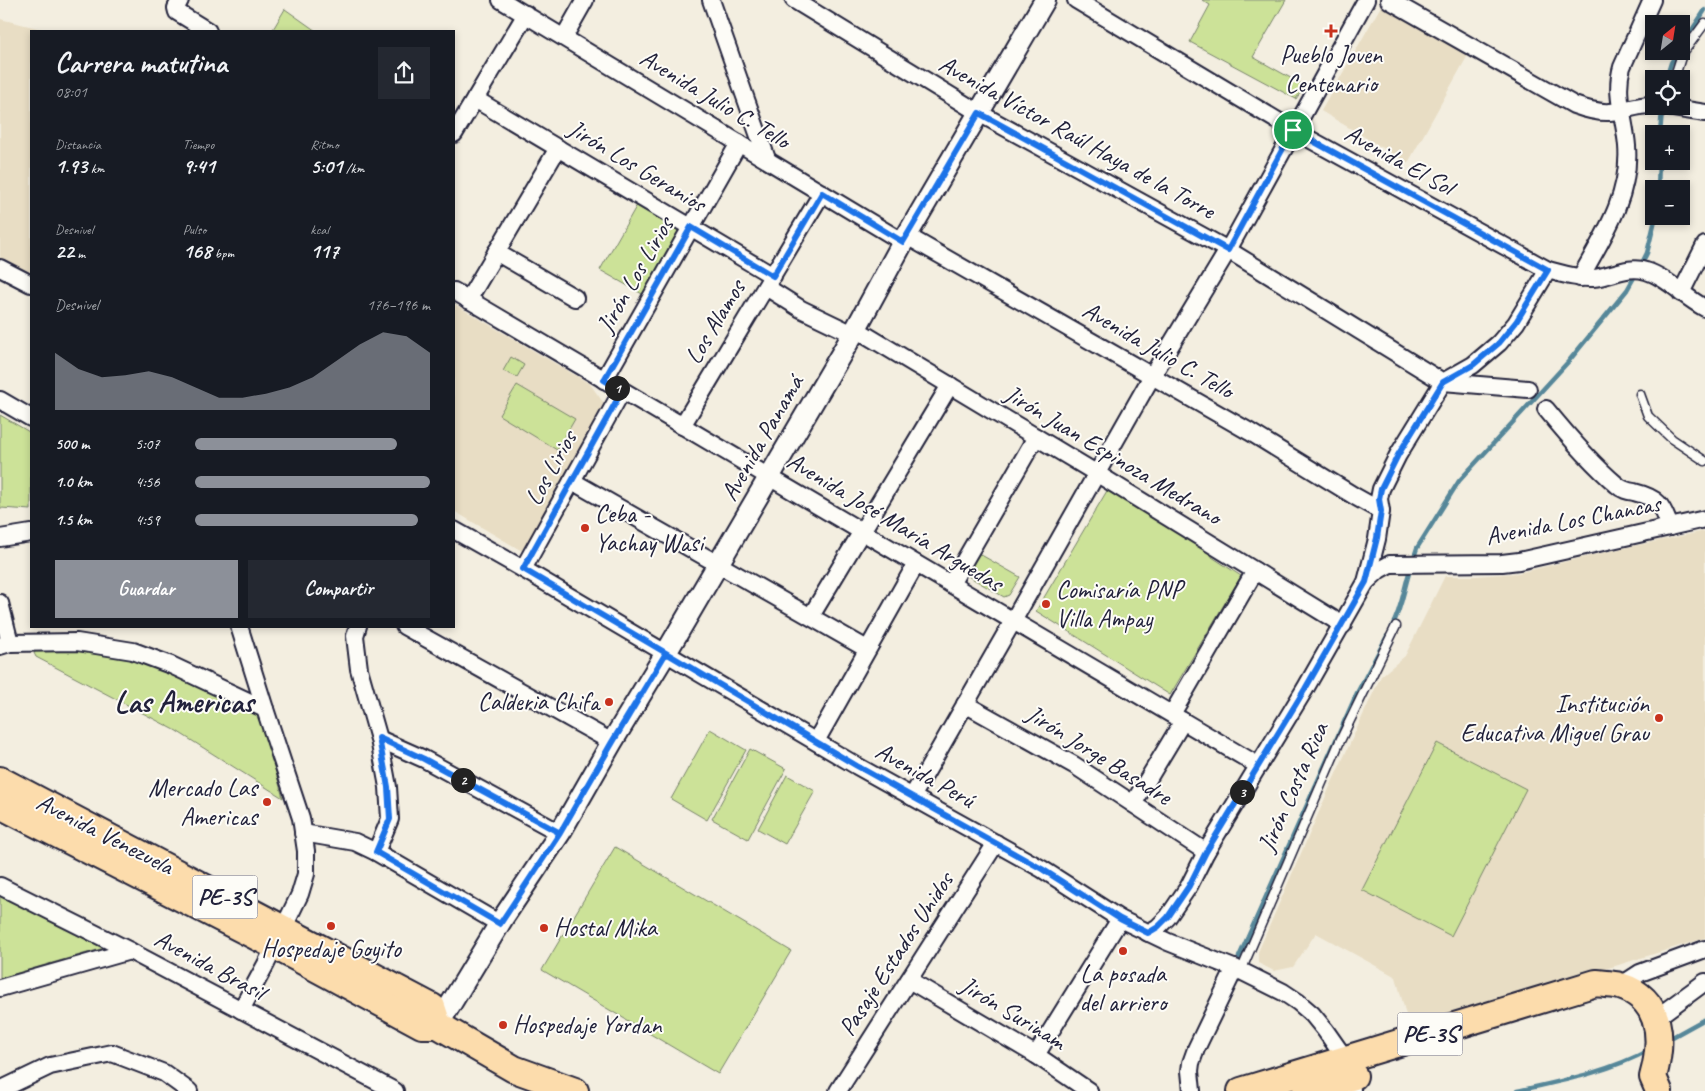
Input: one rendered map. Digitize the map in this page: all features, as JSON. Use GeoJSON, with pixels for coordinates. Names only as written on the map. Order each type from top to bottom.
{"type":"FeatureCollection","features":[{"type":"Feature","properties":{"kind":"highway","name":"Avenida Venezuela"},"geometry":{"type":"LineString","coordinates":[[0,780],[280,937],[422,1025],[438,1025],[514,1069],[575,1091]]}},
{"type":"Feature","properties":{"kind":"highway","name":"Avenida Venezuela"},"geometry":{"type":"LineString","coordinates":[[0,805],[280,937]]}},
{"type":"Feature","properties":{"kind":"highway","name":"PE-3S"},"geometry":{"type":"LineString","coordinates":[[1241,1091],[1350,1076],[1596,982],[1620,986],[1635,994],[1646,1002],[1658,1025]]}},
{"type":"Feature","properties":{"kind":"highway"},"geometry":{"type":"LineString","coordinates":[[1654,1081],[1658,1025]]}},
{"type":"Feature","properties":{"kind":"highway"},"geometry":{"type":"LineString","coordinates":[[1306,1091],[1350,1076]]}},
{"type":"Feature","properties":{"kind":"street"},"geometry":{"type":"LineString","coordinates":[[180,0],[176,8],[177,12],[206,30]]}},
{"type":"Feature","properties":{"kind":"street","name":"Avenida Julio C. Tello"},"geometry":{"type":"LineString","coordinates":[[501,0],[822,193],[1152,376],[1250,432],[1381,511]]}},
{"type":"Feature","properties":{"kind":"street"},"geometry":{"type":"LineString","coordinates":[[564,37],[585,0]]}},
{"type":"Feature","properties":{"kind":"street"},"geometry":{"type":"LineString","coordinates":[[711,0],[767,159]]}},
{"type":"Feature","properties":{"kind":"street","name":"Avenida Víctor Raúl Haya de la Torre"},"geometry":{"type":"LineString","coordinates":[[794,0],[979,113],[1228,250],[1443,382],[1528,389]]}},
{"type":"Feature","properties":{"kind":"street","name":"Avenida Panamá"},"geometry":{"type":"LineString","coordinates":[[438,1025],[500,924],[560,833],[612,742],[719,564],[905,239],[1045,0]]}},
{"type":"Feature","properties":{"kind":"street","name":"Avenida El Sol"},"geometry":{"type":"LineString","coordinates":[[1076,0],[1293,130],[1548,270],[1580,278],[1606,276],[1639,270],[1666,281],[1681,293]]}},
{"type":"Feature","properties":{"kind":"street"},"geometry":{"type":"LineString","coordinates":[[912,796],[1152,376],[1228,250],[1366,0]]}},
{"type":"Feature","properties":{"kind":"street"},"geometry":{"type":"LineString","coordinates":[[1389,0],[1574,105],[1599,112],[1622,110],[1645,104]]}},
{"type":"Feature","properties":{"kind":"street"},"geometry":{"type":"LineString","coordinates":[[1580,278],[1610,225],[1621,197],[1627,162],[1618,78],[1652,0]]}},
{"type":"Feature","properties":{"kind":"street"},"geometry":{"type":"LineString","coordinates":[[455,132],[526,14]]}},
{"type":"Feature","properties":{"kind":"street","name":"Jirón Los Geranios"},"geometry":{"type":"LineString","coordinates":[[475,99],[691,227],[769,281],[802,309],[854,331]]}},
{"type":"Feature","properties":{"kind":"street"},"geometry":{"type":"LineString","coordinates":[[1690,111],[1705,113]]}},
{"type":"Feature","properties":{"kind":"street","name":"Jirón Los Lirios"},"geometry":{"type":"LineString","coordinates":[[604,380],[739,143]]}},
{"type":"Feature","properties":{"kind":"street"},"geometry":{"type":"LineString","coordinates":[[468,300],[558,148]]}},
{"type":"Feature","properties":{"kind":"street","name":"Los Alamos"},"geometry":{"type":"LineString","coordinates":[[682,426],[822,193]]}},
{"type":"Feature","properties":{"kind":"street"},"geometry":{"type":"LineString","coordinates":[[1705,245],[1681,293],[1705,308]]}},
{"type":"Feature","properties":{"kind":"street"},"geometry":{"type":"LineString","coordinates":[[496,252],[575,298]]}},
{"type":"Feature","properties":{"kind":"street"},"geometry":{"type":"LineString","coordinates":[[0,268],[30,283]]}},
{"type":"Feature","properties":{"kind":"street"},"geometry":{"type":"LineString","coordinates":[[1148,933],[1158,927],[1179,901],[1206,852],[1343,625],[1366,582],[1377,538],[1381,511],[1379,499],[1381,489],[1398,455],[1443,382],[1473,365],[1499,343],[1530,301],[1548,270]]}},
{"type":"Feature","properties":{"kind":"street","name":"Avenida José María Arguedas"},"geometry":{"type":"LineString","coordinates":[[455,292],[1259,766]]}},
{"type":"Feature","properties":{"kind":"street","name":"Jirón Juan Espinoza Medrano"},"geometry":{"type":"LineString","coordinates":[[854,331],[1096,473],[1343,625]]}},
{"type":"Feature","properties":{"kind":"street"},"geometry":{"type":"LineString","coordinates":[[811,616],[950,386]]}},
{"type":"Feature","properties":{"kind":"street","name":"Los Lirios"},"geometry":{"type":"LineString","coordinates":[[523,569],[622,391]]}},
{"type":"Feature","properties":{"kind":"street"},"geometry":{"type":"LineString","coordinates":[[0,400],[30,417]]}},
{"type":"Feature","properties":{"kind":"street"},"geometry":{"type":"LineString","coordinates":[[1546,410],[1620,489],[1646,495],[1658,502],[1670,527]]}},
{"type":"Feature","properties":{"kind":"street"},"geometry":{"type":"LineString","coordinates":[[951,584],[1036,437]]}},
{"type":"Feature","properties":{"kind":"street"},"geometry":{"type":"LineString","coordinates":[[572,481],[867,649]]}},
{"type":"Feature","properties":{"kind":"street","name":"Avenida Los Chancas"},"geometry":{"type":"LineString","coordinates":[[1366,582],[1379,570],[1390,564],[1502,563],[1519,561],[1705,519]]}},
{"type":"Feature","properties":{"kind":"street","name":"Avenida Perú"},"geometry":{"type":"LineString","coordinates":[[455,531],[816,741],[1042,869],[1120,919],[1284,992],[1312,1014],[1325,1030],[1350,1076]]}},
{"type":"Feature","properties":{"kind":"street"},"geometry":{"type":"LineString","coordinates":[[0,538],[30,533]]}},
{"type":"Feature","properties":{"kind":"street"},"geometry":{"type":"LineString","coordinates":[[816,741],[916,564]]}},
{"type":"Feature","properties":{"kind":"street"},"geometry":{"type":"LineString","coordinates":[[1133,804],[1255,571]]}},
{"type":"Feature","properties":{"kind":"street"},"geometry":{"type":"LineString","coordinates":[[0,603],[5,644],[77,642],[133,651],[171,665],[265,709]]}},
{"type":"Feature","properties":{"kind":"street"},"geometry":{"type":"LineString","coordinates":[[240,628],[301,818],[306,851],[306,874],[300,894],[280,937],[240,1010]]}},
{"type":"Feature","properties":{"kind":"street"},"geometry":{"type":"LineString","coordinates":[[357,628],[355,636],[359,669],[379,738],[388,787],[390,819],[376,852]]}},
{"type":"Feature","properties":{"kind":"street"},"geometry":{"type":"LineString","coordinates":[[408,628],[612,742]]}},
{"type":"Feature","properties":{"kind":"street","name":"Jirón Jorge Basadre"},"geometry":{"type":"LineString","coordinates":[[965,704],[1074,765],[1206,852]]}},
{"type":"Feature","properties":{"kind":"street"},"geometry":{"type":"LineString","coordinates":[[379,738],[424,759],[560,833]]}},
{"type":"Feature","properties":{"kind":"street"},"geometry":{"type":"LineString","coordinates":[[303,833],[355,842],[376,852],[500,924]]}},
{"type":"Feature","properties":{"kind":"street","name":"Pasaje Estados Unidos"},"geometry":{"type":"LineString","coordinates":[[838,1091],[996,844]]}},
{"type":"Feature","properties":{"kind":"street","name":"Avenida Brasil"},"geometry":{"type":"LineString","coordinates":[[0,886],[130,951],[395,1091]]}},
{"type":"Feature","properties":{"kind":"street"},"geometry":{"type":"LineString","coordinates":[[1036,1055],[1120,919]]}},
{"type":"Feature","properties":{"kind":"street"},"geometry":{"type":"LineString","coordinates":[[1620,986],[1640,973],[1705,949]]}},
{"type":"Feature","properties":{"kind":"street"},"geometry":{"type":"LineString","coordinates":[[0,988],[130,951]]}},
{"type":"Feature","properties":{"kind":"street","name":"Jirón Costa Rica"},"geometry":{"type":"LineString","coordinates":[[1192,1091],[1191,1063],[1238,970]]}},
{"type":"Feature","properties":{"kind":"street","name":"Jirón Surinam"},"geometry":{"type":"LineString","coordinates":[[909,980],[1036,1055],[1089,1091]]}},
{"type":"Feature","properties":{"kind":"street"},"geometry":{"type":"LineString","coordinates":[[1658,1025],[1705,982]]}},
{"type":"Feature","properties":{"kind":"street"},"geometry":{"type":"LineString","coordinates":[[0,1090],[50,1066],[112,1054],[164,1073],[190,1091]]}},
{"type":"Feature","properties":{"kind":"lane"},"geometry":{"type":"LineString","coordinates":[[1677,70],[1682,54],[1705,23]]}},
{"type":"Feature","properties":{"kind":"lane"},"geometry":{"type":"LineString","coordinates":[[1640,394],[1648,416],[1672,439],[1705,461]]}},
{"type":"Feature","properties":{"kind":"lane","name":"Jirón Costa Rica"},"geometry":{"type":"LineString","coordinates":[[1238,970],[1340,741],[1396,626]]}},
{"type":"Feature","properties":{"kind":"shaded area"},"geometry":{"type":"Polygon","coordinates":[[[1381,6],[1468,55],[1408,163],[1321,111],[1381,6]]]}},
{"type":"Feature","properties":{"kind":"shaded area"},"geometry":{"type":"Polygon","coordinates":[[[0,19],[46,30],[30,30],[30,272],[23,275],[0,262],[0,19]]]}},
{"type":"Feature","properties":{"kind":"shaded area"},"geometry":{"type":"Polygon","coordinates":[[[455,305],[590,384],[605,408],[522,551],[455,512],[455,305]]]}},
{"type":"Feature","properties":{"kind":"shaded area"},"geometry":{"type":"Polygon","coordinates":[[[1705,531],[1705,938],[1410,1030],[1396,977],[1316,933],[1293,967],[1274,971],[1258,963],[1258,952],[1381,676],[1405,656],[1445,576],[1518,573],[1705,531]]]}},
{"type":"Feature","properties":{"kind":"green space"},"geometry":{"type":"Polygon","coordinates":[[[1202,0],[1286,0],[1253,57],[1305,86],[1296,99],[1190,42],[1210,5],[1202,0]]]}},
{"type":"Feature","properties":{"kind":"green space"},"geometry":{"type":"Polygon","coordinates":[[[285,9],[315,30],[273,30],[285,9]]]}},
{"type":"Feature","properties":{"kind":"green space"},"geometry":{"type":"Polygon","coordinates":[[[637,205],[685,231],[644,295],[600,270],[637,205]]]}},
{"type":"Feature","properties":{"kind":"green space"},"geometry":{"type":"Polygon","coordinates":[[[511,357],[524,365],[517,377],[503,371],[511,357]]]}},
{"type":"Feature","properties":{"kind":"green space"},"geometry":{"type":"Polygon","coordinates":[[[517,385],[575,419],[557,450],[499,415],[517,385]]]}},
{"type":"Feature","properties":{"kind":"green space"},"geometry":{"type":"Polygon","coordinates":[[[0,415],[30,432],[30,510],[1,508],[0,415]]]}},
{"type":"Feature","properties":{"kind":"green space"},"geometry":{"type":"Polygon","coordinates":[[[1111,484],[1212,549],[1212,557],[1241,576],[1170,695],[1036,611],[1111,484]]]}},
{"type":"Feature","properties":{"kind":"green space"},"geometry":{"type":"Polygon","coordinates":[[[976,552],[1020,577],[1009,595],[1004,597],[968,576],[966,570],[976,552]]]}},
{"type":"Feature","properties":{"kind":"green space"},"geometry":{"type":"Polygon","coordinates":[[[39,648],[94,652],[126,657],[211,690],[260,714],[283,798],[175,730],[36,657],[34,653],[39,648]]]}},
{"type":"Feature","properties":{"kind":"green space"},"geometry":{"type":"Polygon","coordinates":[[[710,729],[746,750],[707,820],[671,799],[710,729]]]}},
{"type":"Feature","properties":{"kind":"green space"},"geometry":{"type":"Polygon","coordinates":[[[1437,743],[1526,789],[1451,936],[1362,890],[1437,743]]]}},
{"type":"Feature","properties":{"kind":"green space"},"geometry":{"type":"Polygon","coordinates":[[[750,749],[786,769],[748,839],[712,819],[750,749]]]}},
{"type":"Feature","properties":{"kind":"green space"},"geometry":{"type":"Polygon","coordinates":[[[787,775],[815,791],[785,844],[758,829],[787,775]]]}},
{"type":"Feature","properties":{"kind":"green space"},"geometry":{"type":"Polygon","coordinates":[[[615,847],[791,951],[718,1074],[542,970],[615,847]]]}},
{"type":"Feature","properties":{"kind":"green space"},"geometry":{"type":"Polygon","coordinates":[[[0,895],[104,948],[0,978],[0,895]]]}},
{"type":"Feature","properties":{"kind":"waterway"},"geometry":{"type":"LineString","coordinates":[[1690,33],[1705,10]]}},
{"type":"Feature","properties":{"kind":"waterway"},"geometry":{"type":"LineString","coordinates":[[1669,70],[1673,60]]}},
{"type":"Feature","properties":{"kind":"waterway"},"geometry":{"type":"LineString","coordinates":[[1661,125],[1662,115]]}},
{"type":"Feature","properties":{"kind":"waterway"},"geometry":{"type":"LineString","coordinates":[[1658,180],[1659,170]]}},
{"type":"Feature","properties":{"kind":"waterway"},"geometry":{"type":"LineString","coordinates":[[1640,267],[1647,253],[1654,225]]}},
{"type":"Feature","properties":{"kind":"waterway"},"geometry":{"type":"LineString","coordinates":[[1413,560],[1417,548],[1459,481],[1568,362],[1627,290],[1636,274]]}},
{"type":"Feature","properties":{"kind":"waterway"},"geometry":{"type":"LineString","coordinates":[[1392,626],[1401,605],[1411,567]]}},
{"type":"Feature","properties":{"kind":"waterway"},"geometry":{"type":"LineString","coordinates":[[1239,957],[1357,693],[1387,636]]}},
{"type":"Feature","properties":{"kind":"waterway"},"geometry":{"type":"LineString","coordinates":[[1667,1040],[1705,1019]]}},
{"type":"Feature","properties":{"kind":"waterway"},"geometry":{"type":"LineString","coordinates":[[1517,1091],[1601,1070],[1634,1058],[1649,1050]]}},
{"type":"Feature","properties":{"kind":"place","name":"Pueblo Joven Centenario"},"geometry":{"type":"Point","coordinates":[1331,31]}},
{"type":"Feature","properties":{"kind":"place","name":"Ceba - Yachay Wasi"},"geometry":{"type":"Point","coordinates":[585,528]}},
{"type":"Feature","properties":{"kind":"place","name":"Comisaría PNP Villa Ampay"},"geometry":{"type":"Point","coordinates":[1046,604]}},
{"type":"Feature","properties":{"kind":"place","name":"Calderia Chifa"},"geometry":{"type":"Point","coordinates":[609,702]}},
{"type":"Feature","properties":{"kind":"place","name":"Institución Educativa Miguel Grau"},"geometry":{"type":"Point","coordinates":[1659,718]}},
{"type":"Feature","properties":{"kind":"place","name":"Mercado Las Americas"},"geometry":{"type":"Point","coordinates":[267,802]}},
{"type":"Feature","properties":{"kind":"place","name":"Hospedaje Goyito"},"geometry":{"type":"Point","coordinates":[331,926]}},
{"type":"Feature","properties":{"kind":"place","name":"Hostal Mika"},"geometry":{"type":"Point","coordinates":[544,928]}},
{"type":"Feature","properties":{"kind":"place","name":"La posada del arriero"},"geometry":{"type":"Point","coordinates":[1123,951]}},
{"type":"Feature","properties":{"kind":"place","name":"Hospedaje Yordan"},"geometry":{"type":"Point","coordinates":[503,1025]}},
{"type":"Feature","properties":{"kind":"district","name":"Las Americas"},"geometry":{"type":"Point","coordinates":[184,702]}},
{"type":"Feature","properties":{"kind":"route"},"geometry":{"type":"LineString","coordinates":[[1293,130],[1228,250],[979,113],[903,242],[822,193],[773,276],[691,227],[604,380],[622,391],[523,569],[666,653],[560,833],[500,924],[376,852],[390,819],[388,787],[379,738],[424,759],[560,833],[612,742],[666,653],[857,766],[1042,869],[1120,919],[1148,933],[1158,927],[1168,917],[1189,886],[1206,852],[1343,625],[1366,582],[1377,538],[1381,511],[1379,499],[1381,489],[1398,455],[1443,382],[1473,365],[1499,343],[1535,294],[1548,270],[1293,130]]}}]}
